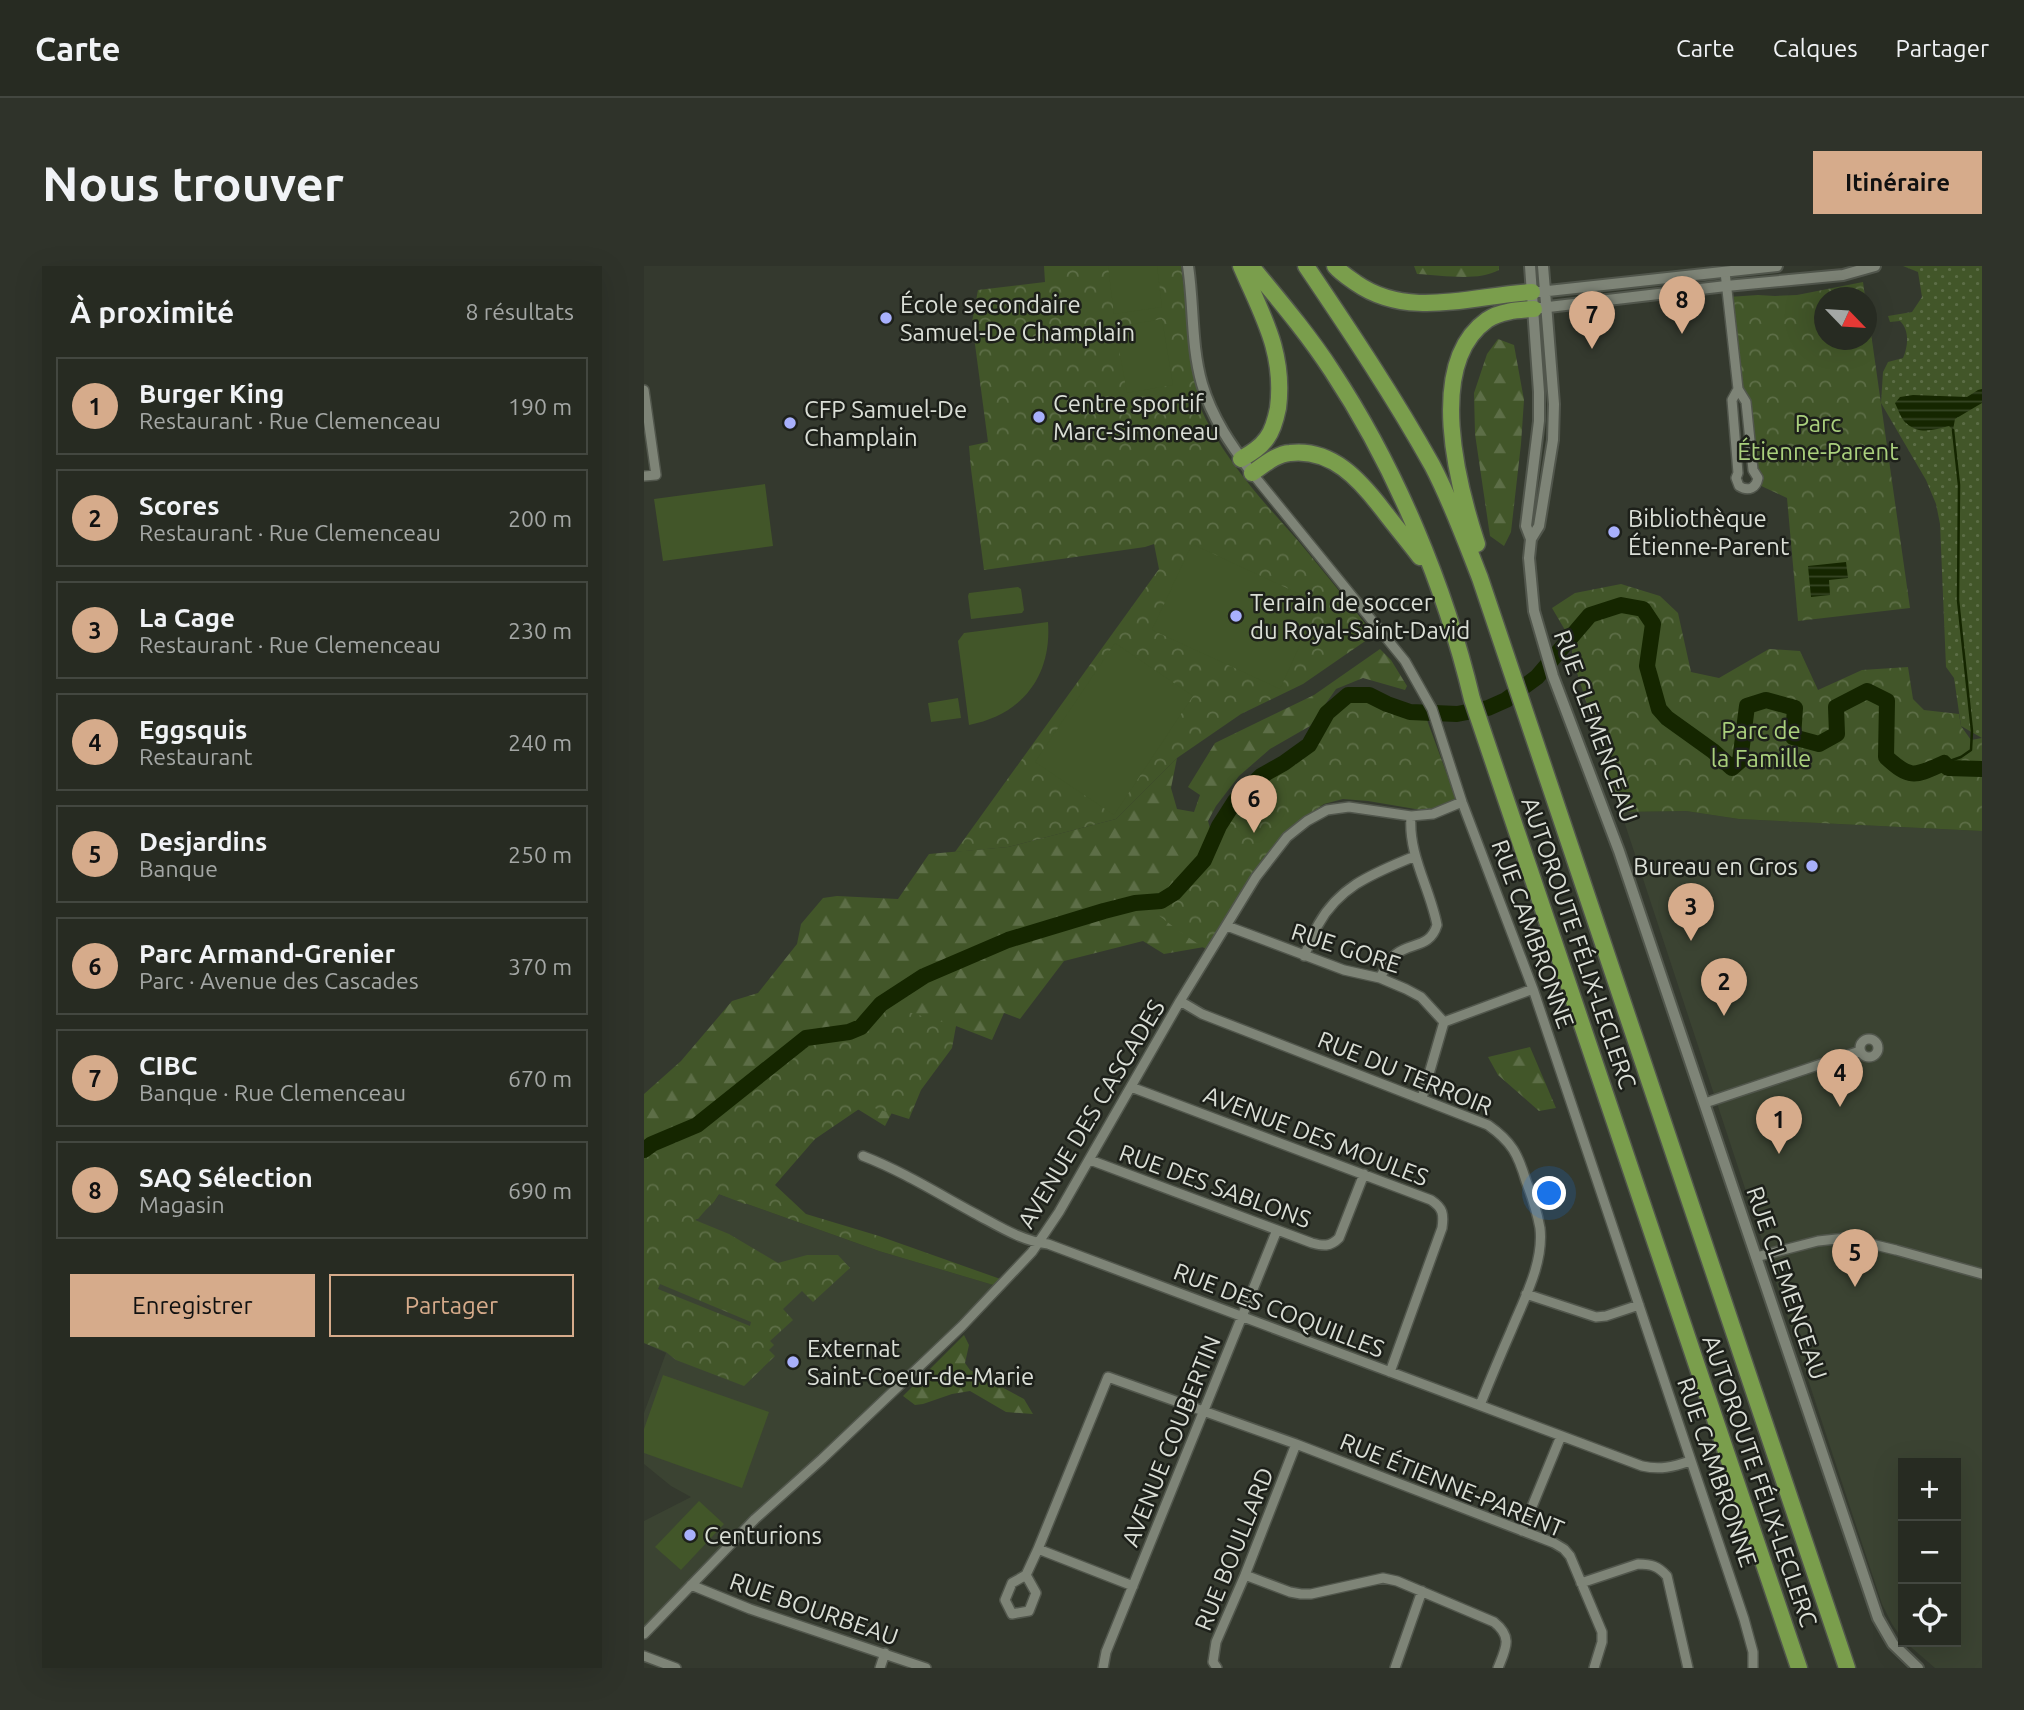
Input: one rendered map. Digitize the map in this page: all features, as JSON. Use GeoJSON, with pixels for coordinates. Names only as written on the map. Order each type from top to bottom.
{"type":"FeatureCollection","features":[{"type":"Feature","properties":{"kind":"highway"},"geometry":{"type":"LineString","coordinates":[[1241,266],[1273,338],[1279,365],[1280,390],[1277,416],[1269,436],[1259,448],[1241,459]]}},
{"type":"Feature","properties":{"kind":"highway","name":"AUTOROUTE FÉLIX-LECLERC"},"geometry":{"type":"LineString","coordinates":[[1251,266],[1300,326],[1355,409],[1376,447],[1433,572],[1472,699],[1799,1668]]}},
{"type":"Feature","properties":{"kind":"highway","name":"AUTOROUTE FÉLIX-LECLERC"},"geometry":{"type":"LineString","coordinates":[[1306,266],[1367,356],[1433,467],[1491,608],[1847,1668]]}},
{"type":"Feature","properties":{"kind":"highway"},"geometry":{"type":"LineString","coordinates":[[1335,266],[1366,290],[1391,300],[1419,304],[1540,300]]}},
{"type":"Feature","properties":{"kind":"highway"},"geometry":{"type":"LineString","coordinates":[[1491,608],[1489,580],[1469,520],[1455,458],[1451,427],[1456,367],[1471,338],[1489,319],[1540,300]]}},
{"type":"Feature","properties":{"kind":"highway"},"geometry":{"type":"LineString","coordinates":[[1252,473],[1276,457],[1290,453],[1328,458],[1345,468],[1365,486],[1433,572]]}},
{"type":"Feature","properties":{"kind":"street","name":"RUE CAMBRONNE"},"geometry":{"type":"LineString","coordinates":[[1188,266],[1202,382],[1225,437],[1405,661],[1432,709],[1462,802],[1532,989],[1744,1619],[1753,1652],[1752,1668]]}},
{"type":"Feature","properties":{"kind":"street","name":"RUE CLEMENCEAU"},"geometry":{"type":"LineString","coordinates":[[1530,266],[1540,300]]}},
{"type":"Feature","properties":{"kind":"street","name":"RUE CLEMENCEAU"},"geometry":{"type":"LineString","coordinates":[[1544,266],[1540,300],[1538,436],[1527,526],[1531,539],[1530,577],[1534,611],[1545,653],[1619,850],[1878,1618],[1893,1644],[1918,1668]]}},
{"type":"Feature","properties":{"kind":"street"},"geometry":{"type":"LineString","coordinates":[[1540,300],[1777,266]]}},
{"type":"Feature","properties":{"kind":"street"},"geometry":{"type":"LineString","coordinates":[[1540,300],[1843,275],[1875,266]]}},
{"type":"Feature","properties":{"kind":"street"},"geometry":{"type":"LineString","coordinates":[[1725,272],[1738,389],[1746,402],[1753,470],[1758,478],[1752,489],[1744,490],[1736,478],[1738,473],[1732,400],[1738,389]]}},
{"type":"Feature","properties":{"kind":"street"},"geometry":{"type":"LineString","coordinates":[[644,390],[656,475],[644,477]]}},
{"type":"Feature","properties":{"kind":"street","name":"AVENUE DES CASCADES"},"geometry":{"type":"LineString","coordinates":[[644,1634],[755,1519],[962,1326],[1038,1243],[1090,1160],[1256,877],[1287,837],[1327,810],[1349,807],[1411,816],[1433,814],[1462,802]]}},
{"type":"Feature","properties":{"kind":"street"},"geometry":{"type":"LineString","coordinates":[[1380,978],[1388,962],[1404,949],[1427,941],[1437,926],[1415,856],[1410,831],[1411,816]]}},
{"type":"Feature","properties":{"kind":"street"},"geometry":{"type":"LineString","coordinates":[[1304,956],[1318,925],[1332,905],[1349,888],[1369,875],[1415,856]]}},
{"type":"Feature","properties":{"kind":"street","name":"RUE GORE"},"geometry":{"type":"LineString","coordinates":[[1227,926],[1304,956],[1344,970],[1380,978],[1406,989],[1421,997],[1444,1022]]}},
{"type":"Feature","properties":{"kind":"street"},"geometry":{"type":"LineString","coordinates":[[1422,1098],[1444,1022],[1532,989]]}},
{"type":"Feature","properties":{"kind":"street","name":"RUE DU TERROIR"},"geometry":{"type":"LineString","coordinates":[[1181,1001],[1202,1014],[1488,1125],[1511,1144],[1518,1156],[1534,1204],[1540,1229],[1539,1247],[1526,1294],[1480,1405]]}},
{"type":"Feature","properties":{"kind":"street"},"geometry":{"type":"LineString","coordinates":[[1705,1103],[1860,1051]]}},
{"type":"Feature","properties":{"kind":"street","name":"AVENUE DES MOULES"},"geometry":{"type":"LineString","coordinates":[[1131,1087],[1431,1199],[1441,1207],[1444,1216],[1442,1228],[1390,1372]]}},
{"type":"Feature","properties":{"kind":"street","name":"RUE DES COQUILLES"},"geometry":{"type":"LineString","coordinates":[[863,1156],[890,1167],[1013,1234],[1048,1244],[1642,1466],[1658,1470],[1690,1461]]}},
{"type":"Feature","properties":{"kind":"street","name":"RUE DES SABLONS"},"geometry":{"type":"LineString","coordinates":[[1090,1160],[1277,1230],[1328,1246],[1339,1238],[1364,1174]]}},
{"type":"Feature","properties":{"kind":"street","name":"AVENUE COUBERTIN"},"geometry":{"type":"LineString","coordinates":[[1103,1668],[1106,1652],[1277,1230]]}},
{"type":"Feature","properties":{"kind":"street"},"geometry":{"type":"LineString","coordinates":[[1756,1257],[1818,1241],[1846,1238],[1982,1275]]}},
{"type":"Feature","properties":{"kind":"street"},"geometry":{"type":"LineString","coordinates":[[1526,1294],[1596,1317],[1639,1305]]}},
{"type":"Feature","properties":{"kind":"street","name":"RUE ÉTIENNE-PARENT"},"geometry":{"type":"LineString","coordinates":[[1038,1549],[1108,1377],[1296,1444],[1554,1543],[1570,1556],[1602,1632],[1602,1642],[1594,1668]]}},
{"type":"Feature","properties":{"kind":"street"},"geometry":{"type":"LineString","coordinates":[[1522,1531],[1561,1436]]}},
{"type":"Feature","properties":{"kind":"street","name":"RUE BOULLARD"},"geometry":{"type":"LineString","coordinates":[[1217,1668],[1213,1662],[1216,1642],[1296,1444]]}},
{"type":"Feature","properties":{"kind":"street"},"geometry":{"type":"LineString","coordinates":[[1026,1575],[1038,1549],[1133,1586]]}},
{"type":"Feature","properties":{"kind":"street"},"geometry":{"type":"LineString","coordinates":[[1581,1583],[1638,1564],[1648,1564],[1661,1569],[1667,1576],[1688,1668]]}},
{"type":"Feature","properties":{"kind":"street"},"geometry":{"type":"LineString","coordinates":[[1245,1575],[1301,1594],[1383,1578],[1397,1581],[1494,1622],[1501,1628],[1506,1633],[1507,1644],[1498,1668]]}},
{"type":"Feature","properties":{"kind":"street","name":"RUE BOURBEAU"},"geometry":{"type":"LineString","coordinates":[[691,1586],[750,1609],[885,1653],[902,1664],[926,1668]]}},
{"type":"Feature","properties":{"kind":"street"},"geometry":{"type":"LineString","coordinates":[[1395,1668],[1422,1591]]}},
{"type":"Feature","properties":{"kind":"street"},"geometry":{"type":"LineString","coordinates":[[880,1668],[885,1653]]}},
{"type":"Feature","properties":{"kind":"street"},"geometry":{"type":"LineString","coordinates":[[644,1656],[676,1668]]}},
{"type":"Feature","properties":{"kind":"shaded area"},"geometry":{"type":"Polygon","coordinates":[[[1982,389],[1982,403],[1955,419],[1953,430],[1949,426],[1927,430],[1911,427],[1903,419],[1895,403],[1900,397],[1913,395],[1967,397],[1982,389]]]}},
{"type":"Feature","properties":{"kind":"shaded area"},"geometry":{"type":"Polygon","coordinates":[[[1846,562],[1848,578],[1829,580],[1830,595],[1811,597],[1808,566],[1846,562]]]}},
{"type":"Feature","properties":{"kind":"shaded area"},"geometry":{"type":"Polygon","coordinates":[[[1686,811],[1739,819],[1982,831],[1982,1668],[1935,1668],[1911,1647],[1961,1647],[1961,1458],[1898,1458],[1898,1633],[1882,1604],[1621,812],[1686,811]]]}},
{"type":"Feature","properties":{"kind":"shaded area","name":"Externat Saint-Coeur-de-Marie"},"geometry":{"type":"Polygon","coordinates":[[[719,1194],[879,1251],[1000,1287],[644,1634],[644,1521],[691,1497],[671,1486],[644,1464],[644,1413],[666,1353],[644,1343],[664,1237],[714,1202],[719,1194]]]}},
{"type":"Feature","properties":{"kind":"green space"},"geometry":{"type":"Polygon","coordinates":[[[1044,266],[1181,266],[1199,405],[1209,425],[1244,478],[1374,635],[1303,684],[1241,714],[1177,758],[1116,819],[1008,847],[955,852],[1159,569],[1154,544],[984,570],[969,446],[988,442],[972,322],[978,290],[1045,282],[1044,266]]]}},
{"type":"Feature","properties":{"kind":"green space"},"geometry":{"type":"Polygon","coordinates":[[[1108,266],[1157,266],[1162,307],[1114,314],[1108,266]]]}},
{"type":"Feature","properties":{"kind":"green space"},"geometry":{"type":"Polygon","coordinates":[[[1414,266],[1499,266],[1499,270],[1480,276],[1459,277],[1417,274],[1414,266]]]}},
{"type":"Feature","properties":{"kind":"green space"},"geometry":{"type":"Polygon","coordinates":[[[1903,266],[1982,266],[1982,738],[1961,726],[1954,678],[1946,667],[1940,524],[1936,504],[1926,480],[1881,403],[1883,372],[1888,362],[1903,358],[1907,344],[1903,325],[1900,321],[1890,322],[1888,316],[1912,312],[1922,297],[1918,272],[1903,266]]]}},
{"type":"Feature","properties":{"kind":"green space","name":"Parc Étienne-Parent"},"geometry":{"type":"Polygon","coordinates":[[[1863,282],[1864,287],[1838,287],[1863,282]]]}},
{"type":"Feature","properties":{"kind":"green space","name":"Parc Étienne-Parent"},"geometry":{"type":"Polygon","coordinates":[[[1814,292],[1814,350],[1873,350],[1910,608],[1798,621],[1787,498],[1757,484],[1746,402],[1738,389],[1728,297],[1797,295],[1814,292]]]}},
{"type":"Feature","properties":{"kind":"green space"},"geometry":{"type":"Polygon","coordinates":[[[1162,319],[1173,385],[1127,393],[1115,327],[1162,319]]]}},
{"type":"Feature","properties":{"kind":"green space"},"geometry":{"type":"Polygon","coordinates":[[[1498,339],[1514,345],[1524,400],[1511,532],[1504,546],[1490,536],[1475,434],[1474,393],[1487,354],[1498,339]]]}},
{"type":"Feature","properties":{"kind":"green space"},"geometry":{"type":"Polygon","coordinates":[[[765,484],[773,546],[663,561],[654,499],[765,484]]]}},
{"type":"Feature","properties":{"kind":"green space","name":"Terrain de soccer du Royal-Saint-David"},"geometry":{"type":"Polygon","coordinates":[[[1192,544],[1319,603],[1280,689],[1152,630],[1192,544]]]}},
{"type":"Feature","properties":{"kind":"green space","name":"Parc de la Famille"},"geometry":{"type":"Polygon","coordinates":[[[1621,584],[1660,596],[1678,613],[1691,672],[1719,678],[1769,649],[1800,651],[1818,690],[1862,670],[1908,667],[1913,699],[1924,710],[1959,714],[1961,726],[1971,740],[1982,738],[1982,831],[1739,819],[1686,811],[1621,812],[1572,657],[1572,642],[1552,608],[1575,593],[1621,584]]]}},
{"type":"Feature","properties":{"kind":"green space"},"geometry":{"type":"Polygon","coordinates":[[[1018,587],[1021,589],[1024,610],[1022,613],[971,619],[969,593],[1018,587]]]}},
{"type":"Feature","properties":{"kind":"green space"},"geometry":{"type":"Polygon","coordinates":[[[1048,622],[1045,659],[1030,690],[1004,712],[969,725],[958,641],[964,633],[1048,622]]]}},
{"type":"Feature","properties":{"kind":"green space"},"geometry":{"type":"Polygon","coordinates":[[[1115,643],[1193,696],[1114,815],[1035,762],[1115,643]]]}},
{"type":"Feature","properties":{"kind":"green space"},"geometry":{"type":"Polygon","coordinates":[[[1380,649],[1391,660],[1407,686],[1405,690],[1363,678],[1336,689],[1310,726],[1270,749],[1239,776],[1216,806],[1208,821],[1213,839],[1222,842],[1273,831],[1204,947],[1164,954],[1143,941],[1064,961],[1020,1019],[1004,1013],[992,1040],[956,1026],[898,1101],[885,1126],[851,1105],[831,1110],[757,1197],[745,1204],[719,1194],[698,1219],[679,1221],[644,1298],[644,1094],[681,1061],[732,1001],[758,993],[797,944],[801,924],[823,898],[837,896],[898,899],[929,854],[1008,847],[1116,819],[1177,758],[1171,788],[1177,809],[1194,812],[1200,795],[1188,787],[1215,743],[1314,695],[1380,649]]]}},
{"type":"Feature","properties":{"kind":"green space"},"geometry":{"type":"Polygon","coordinates":[[[958,698],[961,718],[931,722],[928,703],[958,698]]]}},
{"type":"Feature","properties":{"kind":"green space"},"geometry":{"type":"Polygon","coordinates":[[[1356,699],[1377,701],[1405,714],[1427,720],[1456,799],[1427,811],[1343,799],[1324,804],[1298,822],[1275,847],[1210,952],[1149,908],[1175,892],[1197,871],[1241,799],[1257,785],[1311,750],[1340,709],[1356,699]]]}},
{"type":"Feature","properties":{"kind":"green space"},"geometry":{"type":"Polygon","coordinates":[[[881,1004],[956,1026],[952,1048],[921,1090],[909,1119],[865,1105],[815,1139],[775,1185],[806,1214],[879,1236],[1006,1281],[1000,1287],[879,1251],[719,1194],[695,1220],[729,1234],[778,1263],[807,1255],[838,1255],[850,1268],[813,1302],[802,1291],[783,1309],[793,1320],[770,1341],[774,1345],[769,1350],[775,1356],[744,1386],[676,1360],[666,1352],[644,1343],[644,1150],[697,1125],[806,1038],[849,1032],[861,1027],[881,1004]],[[660,1284],[658,1289],[750,1326],[751,1322],[660,1284]]]}},
{"type":"Feature","properties":{"kind":"green space"},"geometry":{"type":"Polygon","coordinates":[[[1530,1047],[1556,1108],[1539,1111],[1498,1075],[1488,1057],[1530,1047]]]}},
{"type":"Feature","properties":{"kind":"green space"},"geometry":{"type":"Polygon","coordinates":[[[964,1335],[969,1345],[965,1363],[970,1370],[1024,1399],[1033,1414],[1006,1412],[970,1391],[915,1405],[903,1396],[964,1335]]]}},
{"type":"Feature","properties":{"kind":"green space"},"geometry":{"type":"Polygon","coordinates":[[[663,1375],[769,1412],[742,1488],[644,1453],[644,1429],[663,1375]]]}},
{"type":"Feature","properties":{"kind":"green space","name":"Centurions"},"geometry":{"type":"Polygon","coordinates":[[[699,1501],[724,1524],[681,1570],[655,1547],[699,1501]]]}},
{"type":"Feature","properties":{"kind":"waterway"},"geometry":{"type":"LineString","coordinates":[[1944,763],[1971,750],[1972,731],[1958,600],[1959,485],[1953,430]]}},
{"type":"Feature","properties":{"kind":"waterway"},"geometry":{"type":"LineString","coordinates":[[644,1150],[697,1125],[806,1038],[849,1032],[861,1027],[881,1004],[924,976],[1008,940],[1135,903],[1161,901],[1174,893],[1204,860],[1219,826],[1235,801],[1261,776],[1309,745],[1327,713],[1348,695],[1369,695],[1410,712],[1457,714],[1488,708],[1506,700],[1537,677],[1590,615],[1621,605],[1643,609],[1653,624],[1647,666],[1659,709],[1732,768],[1740,761],[1747,706],[1766,700],[1795,708],[1793,737],[1819,744],[1837,734],[1836,707],[1867,691],[1887,701],[1886,757],[1902,769],[1914,774],[1944,763],[1948,768],[1982,769]]}},
{"type":"Feature","properties":{"kind":"place","name":"École secondaire Samuel-De Champlain"},"geometry":{"type":"Point","coordinates":[886,318]}},
{"type":"Feature","properties":{"kind":"place","name":"SAQ Sélection"},"geometry":{"type":"Point","coordinates":[1682,334]}},
{"type":"Feature","properties":{"kind":"place","name":"CIBC"},"geometry":{"type":"Point","coordinates":[1592,349]}},
{"type":"Feature","properties":{"kind":"place","name":"Centre sportif Marc-Simoneau"},"geometry":{"type":"Point","coordinates":[1039,417]}},
{"type":"Feature","properties":{"kind":"place","name":"CFP Samuel-De Champlain"},"geometry":{"type":"Point","coordinates":[790,423]}},
{"type":"Feature","properties":{"kind":"place","name":"Bibliothèque Étienne-Parent"},"geometry":{"type":"Point","coordinates":[1614,532]}},
{"type":"Feature","properties":{"kind":"place","name":"Terrain de soccer du Royal-Saint-David"},"geometry":{"type":"Point","coordinates":[1236,616]}},
{"type":"Feature","properties":{"kind":"place","name":"Parc Armand-Grenier"},"geometry":{"type":"Point","coordinates":[1254,833]}},
{"type":"Feature","properties":{"kind":"place","name":"Bureau en Gros"},"geometry":{"type":"Point","coordinates":[1812,866]}},
{"type":"Feature","properties":{"kind":"place","name":"La Cage"},"geometry":{"type":"Point","coordinates":[1691,941]}},
{"type":"Feature","properties":{"kind":"place","name":"Scores"},"geometry":{"type":"Point","coordinates":[1724,1016]}},
{"type":"Feature","properties":{"kind":"place","name":"Eggsquis"},"geometry":{"type":"Point","coordinates":[1840,1107]}},
{"type":"Feature","properties":{"kind":"place","name":"Burger King"},"geometry":{"type":"Point","coordinates":[1779,1154]}},
{"type":"Feature","properties":{"kind":"place","name":"Desjardins"},"geometry":{"type":"Point","coordinates":[1855,1287]}},
{"type":"Feature","properties":{"kind":"place","name":"Externat Saint-Coeur-de-Marie"},"geometry":{"type":"Point","coordinates":[793,1362]}},
{"type":"Feature","properties":{"kind":"place","name":"Centurions"},"geometry":{"type":"Point","coordinates":[690,1535]}}]}
